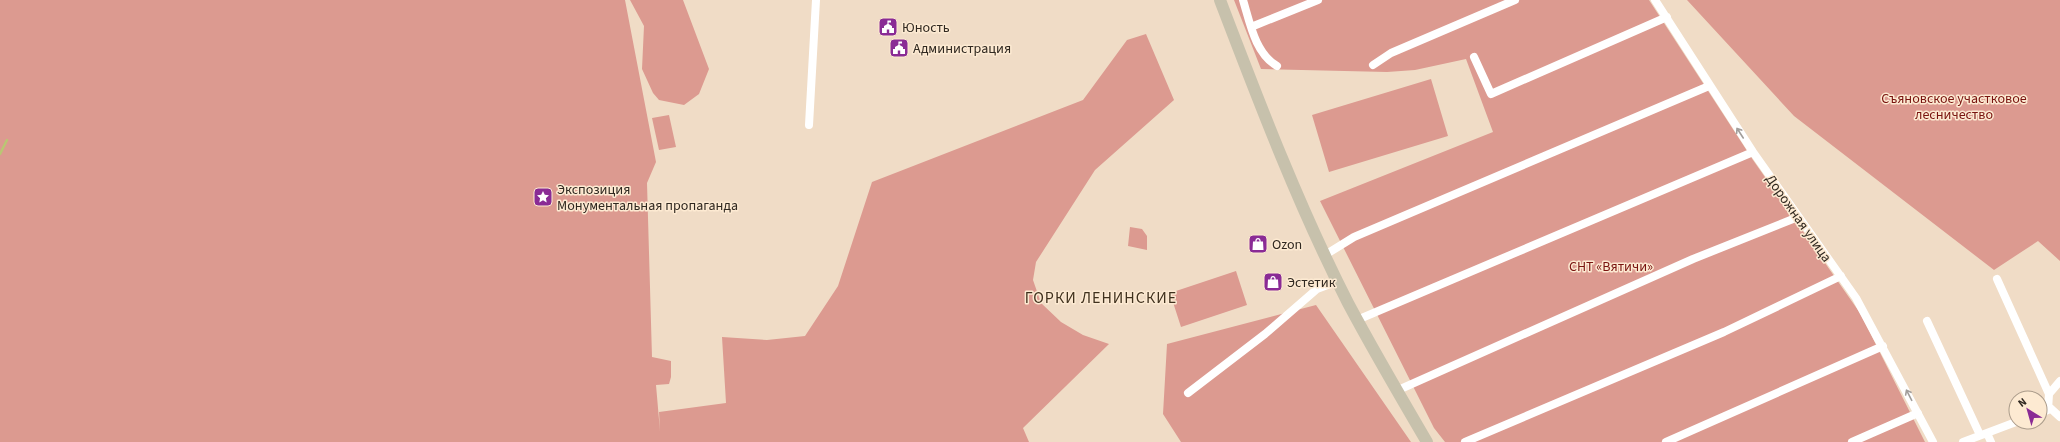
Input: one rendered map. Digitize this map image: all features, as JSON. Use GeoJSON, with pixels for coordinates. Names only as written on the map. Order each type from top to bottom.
{"type":"FeatureCollection","features":[{"type":"Feature","properties":{"kind":"main road"},"geometry":{"type":"LineString","coordinates":[[1220,0],[1263,112],[1325,255],[1357,320],[1396,391],[1427,442]]}},
{"type":"Feature","properties":{"kind":"street"},"geometry":{"type":"LineString","coordinates":[[809,126],[816,0]]}},
{"type":"Feature","properties":{"kind":"street"},"geometry":{"type":"LineString","coordinates":[[1243,0],[1252,27],[1267,60],[1277,66]]}},
{"type":"Feature","properties":{"kind":"street"},"geometry":{"type":"LineString","coordinates":[[1252,27],[1318,0]]}},
{"type":"Feature","properties":{"kind":"street"},"geometry":{"type":"LineString","coordinates":[[1373,65],[1391,53],[1515,0]]}},
{"type":"Feature","properties":{"kind":"street","name":"Дорожная улица"},"geometry":{"type":"LineString","coordinates":[[1655,0],[1709,86],[1753,152],[1856,298],[1933,442]]}},
{"type":"Feature","properties":{"kind":"street"},"geometry":{"type":"LineString","coordinates":[[1474,57],[1491,94],[1667,18]]}},
{"type":"Feature","properties":{"kind":"street"},"geometry":{"type":"LineString","coordinates":[[1325,255],[1354,237],[1709,86]]}},
{"type":"Feature","properties":{"kind":"street"},"geometry":{"type":"LineString","coordinates":[[1357,320],[1753,152]]}},
{"type":"Feature","properties":{"kind":"street"},"geometry":{"type":"LineString","coordinates":[[1396,391],[1693,259],[1798,217]]}},
{"type":"Feature","properties":{"kind":"street"},"geometry":{"type":"LineString","coordinates":[[1465,442],[1724,332],[1841,276]]}},
{"type":"Feature","properties":{"kind":"street"},"geometry":{"type":"LineString","coordinates":[[1997,279],[2049,394],[2048,406],[2060,417]]}},
{"type":"Feature","properties":{"kind":"street"},"geometry":{"type":"LineString","coordinates":[[1188,393],[1265,334],[1317,290],[1338,281]]}},
{"type":"Feature","properties":{"kind":"street"},"geometry":{"type":"LineString","coordinates":[[1927,320],[1984,434],[1991,442]]}},
{"type":"Feature","properties":{"kind":"street"},"geometry":{"type":"LineString","coordinates":[[1666,442],[1883,346]]}},
{"type":"Feature","properties":{"kind":"street"},"geometry":{"type":"LineString","coordinates":[[2049,394],[2060,381]]}},
{"type":"Feature","properties":{"kind":"street"},"geometry":{"type":"LineString","coordinates":[[1852,442],[1918,413]]}},
{"type":"Feature","properties":{"kind":"street"},"geometry":{"type":"LineString","coordinates":[[1963,442],[2008,425]]}},
{"type":"Feature","properties":{"kind":"green space"},"geometry":{"type":"Polygon","coordinates":[[[0,0],[625,0],[656,162],[647,183],[652,357],[671,361],[671,377],[669,384],[656,385],[660,431],[659,412],[726,403],[722,337],[767,340],[805,336],[838,286],[872,182],[1083,100],[1127,40],[1146,34],[1174,100],[1095,170],[1036,262],[1033,280],[1041,303],[1061,322],[1083,335],[1109,344],[1023,428],[1029,442],[0,442],[0,0]]]}},
{"type":"Feature","properties":{"kind":"green space"},"geometry":{"type":"Polygon","coordinates":[[[630,0],[683,0],[709,69],[699,94],[684,105],[659,100],[653,93],[642,69],[644,26],[630,0]]]}},
{"type":"Feature","properties":{"kind":"green space","name":"СНТ «Вятичи»"},"geometry":{"type":"Polygon","coordinates":[[[1234,0],[1649,0],[1753,160],[1860,313],[1925,442],[1445,442],[1434,428],[1320,201],[1493,132],[1466,59],[1415,70],[1387,72],[1261,69],[1234,0]]]}},
{"type":"Feature","properties":{"kind":"green space","name":"Съяновское участковое лесничество"},"geometry":{"type":"Polygon","coordinates":[[[1687,0],[2060,0],[2060,261],[2038,241],[1994,270],[1794,116],[1687,0]]]}},
{"type":"Feature","properties":{"kind":"green space"},"geometry":{"type":"Polygon","coordinates":[[[1431,79],[1448,136],[1329,172],[1312,115],[1431,79]]]}},
{"type":"Feature","properties":{"kind":"green space"},"geometry":{"type":"Polygon","coordinates":[[[669,115],[676,147],[659,150],[652,118],[669,115]]]}},
{"type":"Feature","properties":{"kind":"green space"},"geometry":{"type":"Polygon","coordinates":[[[1130,227],[1142,229],[1147,236],[1147,250],[1128,246],[1130,227]]]}},
{"type":"Feature","properties":{"kind":"green space"},"geometry":{"type":"Polygon","coordinates":[[[1236,271],[1247,305],[1181,327],[1170,293],[1236,271]]]}},
{"type":"Feature","properties":{"kind":"green space"},"geometry":{"type":"Polygon","coordinates":[[[1316,305],[1411,442],[1181,442],[1163,414],[1167,344],[1316,305]]]}},
{"type":"Feature","properties":{"kind":"waterway"},"geometry":{"type":"LineString","coordinates":[[0,154],[7,140]]}},
{"type":"Feature","properties":{"kind":"place","name":"Юность"},"geometry":{"type":"Point","coordinates":[888,27]}},
{"type":"Feature","properties":{"kind":"place","name":"Администрация"},"geometry":{"type":"Point","coordinates":[899,48]}},
{"type":"Feature","properties":{"kind":"place","name":"Экспозиция Монументальная пропаганда"},"geometry":{"type":"Point","coordinates":[543,197]}},
{"type":"Feature","properties":{"kind":"place","name":"Ozon"},"geometry":{"type":"Point","coordinates":[1258,244]}},
{"type":"Feature","properties":{"kind":"place","name":"Эстетик"},"geometry":{"type":"Point","coordinates":[1273,282]}},
{"type":"Feature","properties":{"kind":"district","name":"ГОРКИ ЛЕНИНСКИЕ"},"geometry":{"type":"Point","coordinates":[1101,297]}}]}
